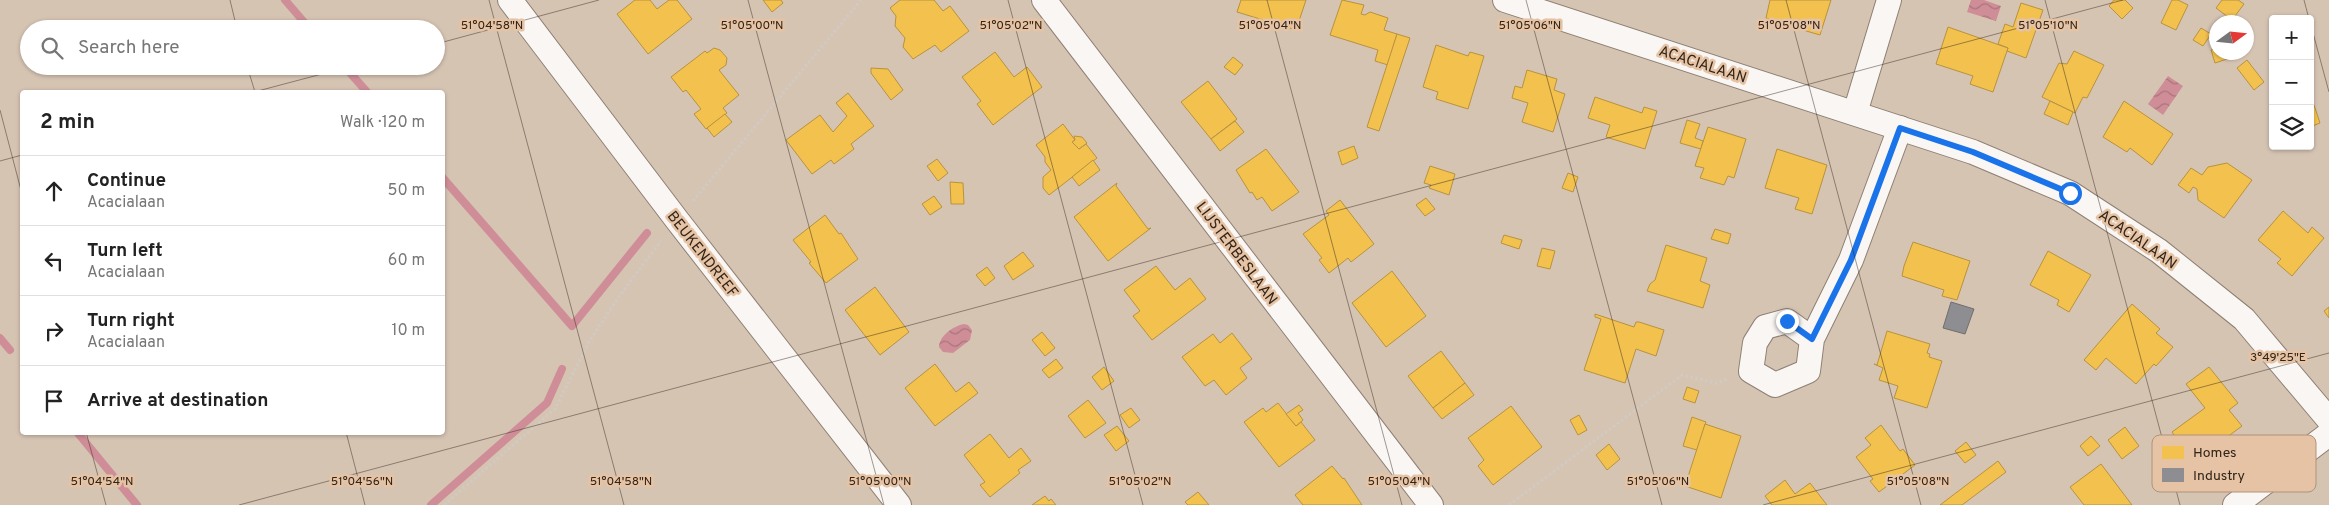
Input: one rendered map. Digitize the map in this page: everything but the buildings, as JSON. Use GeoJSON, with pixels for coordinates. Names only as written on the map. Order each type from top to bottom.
{"type":"FeatureCollection","features":[{"type":"Feature","properties":{"kind":"street","name":"BEUKENDREEF"},"geometry":{"type":"LineString","coordinates":[[510,0],[677,220],[899,505]]}},
{"type":"Feature","properties":{"kind":"street","name":"LIJSTERBESLAAN"},"geometry":{"type":"LineString","coordinates":[[1044,0],[1431,505]]}},
{"type":"Feature","properties":{"kind":"street","name":"ACACIALAAN"},"geometry":{"type":"LineString","coordinates":[[1505,0],[1973,152],[2070,193],[2159,251],[2244,319],[2329,420]]}},
{"type":"Feature","properties":{"kind":"street"},"geometry":{"type":"LineString","coordinates":[[1854,113],[1889,0]]}},
{"type":"Feature","properties":{"kind":"street"},"geometry":{"type":"LineString","coordinates":[[1812,339],[1787,321],[1765,327],[1754,343],[1751,371],[1775,385],[1808,371],[1812,339],[1851,260],[1900,128]]}},
{"type":"Feature","properties":{"kind":"street"},"geometry":{"type":"LineString","coordinates":[[2316,444],[2329,434]]}},
{"type":"Feature","properties":{"kind":"street"},"geometry":{"type":"LineString","coordinates":[[2235,505],[2252,492]]}},
{"type":"Feature","properties":{"kind":"path"},"geometry":{"type":"LineString","coordinates":[[444,505],[555,409],[590,340],[620,295],[677,220],[862,0]]}},
{"type":"Feature","properties":{"kind":"path"},"geometry":{"type":"LineString","coordinates":[[1509,505],[1682,375],[1716,383],[1751,371]]}},
{"type":"Feature","properties":{"kind":"water"},"geometry":{"type":"Polygon","coordinates":[[[1971,0],[1984,0],[2001,6],[1996,21],[1967,12],[1971,0]]]}},
{"type":"Feature","properties":{"kind":"water"},"geometry":{"type":"Polygon","coordinates":[[[2168,76],[2183,86],[2163,115],[2148,104],[2168,76]]]}},
{"type":"Feature","properties":{"kind":"water"},"geometry":{"type":"Polygon","coordinates":[[[964,324],[968,325],[972,330],[970,340],[953,353],[943,352],[939,347],[944,335],[951,329],[964,324]]]}},
{"type":"Feature","properties":{"kind":"waterway"},"geometry":{"type":"LineString","coordinates":[[285,0],[302,20]]}},
{"type":"Feature","properties":{"kind":"waterway"},"geometry":{"type":"LineString","coordinates":[[352,75],[365,90]]}},
{"type":"Feature","properties":{"kind":"waterway"},"geometry":{"type":"LineString","coordinates":[[445,180],[572,326],[647,233]]}},
{"type":"Feature","properties":{"kind":"waterway"},"geometry":{"type":"LineString","coordinates":[[0,338],[10,350]]}},
{"type":"Feature","properties":{"kind":"waterway"},"geometry":{"type":"LineString","coordinates":[[431,505],[547,403],[562,369]]}},
{"type":"Feature","properties":{"kind":"waterway"},"geometry":{"type":"LineString","coordinates":[[79,435],[137,505]]}},
{"type":"Feature","properties":{"kind":"route"},"geometry":{"type":"LineString","coordinates":[[1787,321],[1812,339],[1851,260],[1900,128],[1973,152],[2070,193]]}}]}
